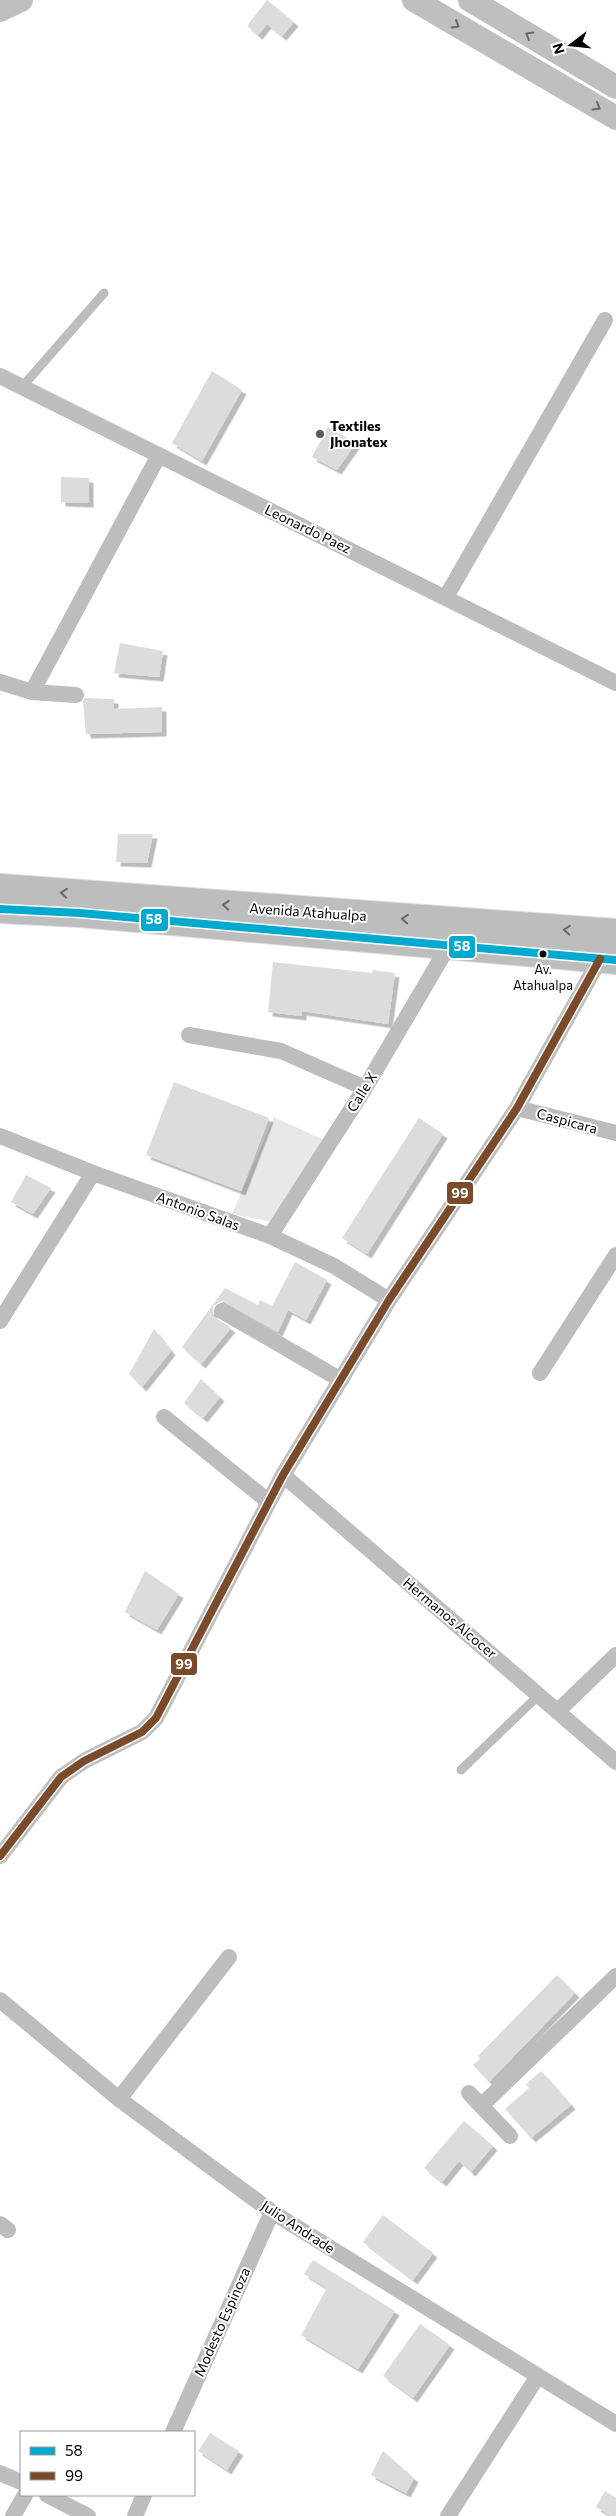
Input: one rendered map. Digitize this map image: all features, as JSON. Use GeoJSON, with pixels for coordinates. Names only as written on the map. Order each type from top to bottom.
{"type":"FeatureCollection","features":[{"type":"Feature","properties":{"kind":"highway","name":"Avenida Atahualpa"},"geometry":{"type":"LineString","coordinates":[[0,888],[616,933]]}},
{"type":"Feature","properties":{"kind":"highway","name":"Avenida Atahualpa"},"geometry":{"type":"LineString","coordinates":[[0,909],[80,913],[608,959]]}},
{"type":"Feature","properties":{"kind":"main road"},"geometry":{"type":"LineString","coordinates":[[0,10],[21,0]]}},
{"type":"Feature","properties":{"kind":"main road"},"geometry":{"type":"LineString","coordinates":[[414,0],[616,118]]}},
{"type":"Feature","properties":{"kind":"main road"},"geometry":{"type":"LineString","coordinates":[[470,0],[616,87]]}},
{"type":"Feature","properties":{"kind":"street"},"geometry":{"type":"LineString","coordinates":[[446,598],[605,320]]}},
{"type":"Feature","properties":{"kind":"street","name":"Leonardo Paez"},"geometry":{"type":"LineString","coordinates":[[0,376],[616,683]]}},
{"type":"Feature","properties":{"kind":"street"},"geometry":{"type":"LineString","coordinates":[[32,692],[160,455]]}},
{"type":"Feature","properties":{"kind":"street"},"geometry":{"type":"LineString","coordinates":[[0,682],[32,692],[76,695]]}},
{"type":"Feature","properties":{"kind":"street","name":"Calle X"},"geometry":{"type":"LineString","coordinates":[[270,1236],[365,1088],[449,945]]}},
{"type":"Feature","properties":{"kind":"street"},"geometry":{"type":"LineString","coordinates":[[0,1856],[61,1777],[84,1761],[142,1732],[156,1718],[283,1475],[389,1300],[517,1108],[608,959]]}},
{"type":"Feature","properties":{"kind":"street"},"geometry":{"type":"LineString","coordinates":[[189,1035],[281,1051],[365,1088]]}},
{"type":"Feature","properties":{"kind":"street","name":"Caspicara"},"geometry":{"type":"LineString","coordinates":[[517,1108],[616,1134]]}},
{"type":"Feature","properties":{"kind":"street","name":"Antonio Salas"},"geometry":{"type":"LineString","coordinates":[[0,1136],[93,1173],[270,1236],[334,1266],[389,1300]]}},
{"type":"Feature","properties":{"kind":"street"},"geometry":{"type":"LineString","coordinates":[[0,1321],[93,1173]]}},
{"type":"Feature","properties":{"kind":"street"},"geometry":{"type":"LineString","coordinates":[[540,1372],[616,1255]]}},
{"type":"Feature","properties":{"kind":"street"},"geometry":{"type":"LineString","coordinates":[[222,1311],[341,1380]]}},
{"type":"Feature","properties":{"kind":"street"},"geometry":{"type":"LineString","coordinates":[[164,1417],[269,1502]]}},
{"type":"Feature","properties":{"kind":"street","name":"Hermanos Alcocer"},"geometry":{"type":"LineString","coordinates":[[283,1475],[540,1694],[616,1762]]}},
{"type":"Feature","properties":{"kind":"street"},"geometry":{"type":"LineString","coordinates":[[558,1710],[616,1655]]}},
{"type":"Feature","properties":{"kind":"street"},"geometry":{"type":"LineString","coordinates":[[119,2099],[229,1957]]}},
{"type":"Feature","properties":{"kind":"street"},"geometry":{"type":"LineString","coordinates":[[481,2106],[616,1976]]}},
{"type":"Feature","properties":{"kind":"street","name":"Julio Andrade"},"geometry":{"type":"LineString","coordinates":[[0,2000],[119,2099],[272,2212],[616,2424]]}},
{"type":"Feature","properties":{"kind":"street"},"geometry":{"type":"LineString","coordinates":[[469,2092],[510,2136]]}},
{"type":"Feature","properties":{"kind":"street","name":"Modesto Espinoza"},"geometry":{"type":"LineString","coordinates":[[173,2431],[272,2212]]}},
{"type":"Feature","properties":{"kind":"street"},"geometry":{"type":"LineString","coordinates":[[448,2516],[538,2376]]}},
{"type":"Feature","properties":{"kind":"street"},"geometry":{"type":"LineString","coordinates":[[0,2472],[20,2482]]}},
{"type":"Feature","properties":{"kind":"street"},"geometry":{"type":"LineString","coordinates":[[13,2516],[24,2496]]}},
{"type":"Feature","properties":{"kind":"street"},"geometry":{"type":"LineString","coordinates":[[48,2496],[88,2516]]}},
{"type":"Feature","properties":{"kind":"street"},"geometry":{"type":"LineString","coordinates":[[135,2516],[144,2496]]}},
{"type":"Feature","properties":{"kind":"lane"},"geometry":{"type":"LineString","coordinates":[[22,387],[104,293]]}},
{"type":"Feature","properties":{"kind":"lane"},"geometry":{"type":"LineString","coordinates":[[461,1770],[540,1694]]}},
{"type":"Feature","properties":{"kind":"shaded area"},"geometry":{"type":"Polygon","coordinates":[[[274,1117],[326,1141],[271,1222],[232,1214],[274,1117]]]}},
{"type":"Feature","properties":{"kind":"building"},"geometry":{"type":"Polygon","coordinates":[[[267,0],[294,22],[282,36],[267,24],[258,35],[247,26],[267,0]]]}},
{"type":"Feature","properties":{"kind":"building"},"geometry":{"type":"Polygon","coordinates":[[[212,371],[242,390],[202,461],[172,443],[212,371]]]}},
{"type":"Feature","properties":{"kind":"building"},"geometry":{"type":"Polygon","coordinates":[[[328,427],[356,443],[337,470],[312,457],[328,427]]]}},
{"type":"Feature","properties":{"kind":"building"},"geometry":{"type":"Polygon","coordinates":[[[61,477],[89,478],[89,503],[61,502],[61,477]]]}},
{"type":"Feature","properties":{"kind":"building"},"geometry":{"type":"Polygon","coordinates":[[[120,643],[163,651],[159,677],[114,673],[120,643]]]}},
{"type":"Feature","properties":{"kind":"building"},"geometry":{"type":"Polygon","coordinates":[[[85,698],[114,699],[114,709],[162,707],[162,732],[86,734],[83,701],[85,698]]]}},
{"type":"Feature","properties":{"kind":"building"},"geometry":{"type":"Polygon","coordinates":[[[118,834],[153,834],[147,863],[116,862],[118,834]]]}},
{"type":"Feature","properties":{"kind":"building"},"geometry":{"type":"Polygon","coordinates":[[[273,962],[372,973],[373,970],[395,973],[388,1024],[302,1011],[302,1016],[268,1012],[273,962]]]}},
{"type":"Feature","properties":{"kind":"building"},"geometry":{"type":"Polygon","coordinates":[[[174,1082],[269,1118],[241,1191],[146,1155],[174,1082]]]}},
{"type":"Feature","properties":{"kind":"building"},"geometry":{"type":"Polygon","coordinates":[[[419,1118],[443,1134],[367,1254],[342,1238],[419,1118]]]}},
{"type":"Feature","properties":{"kind":"building"},"geometry":{"type":"Polygon","coordinates":[[[26,1175],[51,1188],[33,1214],[11,1202],[26,1175]]]}},
{"type":"Feature","properties":{"kind":"building"},"geometry":{"type":"Polygon","coordinates":[[[295,1262],[327,1280],[306,1320],[288,1310],[278,1332],[222,1301],[213,1306],[213,1316],[231,1328],[201,1364],[182,1347],[225,1288],[258,1305],[260,1300],[272,1306],[295,1262]]]}},
{"type":"Feature","properties":{"kind":"building"},"geometry":{"type":"Polygon","coordinates":[[[154,1329],[171,1351],[142,1387],[129,1374],[154,1329]]]}},
{"type":"Feature","properties":{"kind":"building"},"geometry":{"type":"Polygon","coordinates":[[[201,1379],[220,1397],[203,1418],[184,1403],[201,1379]]]}},
{"type":"Feature","properties":{"kind":"building"},"geometry":{"type":"Polygon","coordinates":[[[145,1571],[179,1594],[157,1630],[125,1612],[145,1571]]]}},
{"type":"Feature","properties":{"kind":"building"},"geometry":{"type":"Polygon","coordinates":[[[557,1975],[575,1993],[489,2082],[473,2065],[480,2059],[478,2056],[557,1975]]]}},
{"type":"Feature","properties":{"kind":"building"},"geometry":{"type":"Polygon","coordinates":[[[541,2071],[571,2105],[531,2138],[505,2109],[529,2088],[526,2084],[541,2071]]]}},
{"type":"Feature","properties":{"kind":"building"},"geometry":{"type":"Polygon","coordinates":[[[464,2121],[493,2146],[471,2172],[459,2161],[442,2182],[424,2168],[464,2121]]]}},
{"type":"Feature","properties":{"kind":"building"},"geometry":{"type":"Polygon","coordinates":[[[383,2215],[433,2253],[413,2280],[363,2242],[383,2215]]]}},
{"type":"Feature","properties":{"kind":"building"},"geometry":{"type":"Polygon","coordinates":[[[313,2260],[395,2311],[358,2369],[301,2335],[327,2288],[304,2274],[313,2260]]]}},
{"type":"Feature","properties":{"kind":"building"},"geometry":{"type":"Polygon","coordinates":[[[420,2324],[450,2345],[413,2398],[383,2376],[420,2324]]]}},
{"type":"Feature","properties":{"kind":"building"},"geometry":{"type":"Polygon","coordinates":[[[210,2433],[239,2451],[227,2470],[198,2451],[210,2433]]]}},
{"type":"Feature","properties":{"kind":"building"},"geometry":{"type":"Polygon","coordinates":[[[383,2451],[414,2478],[406,2493],[371,2475],[383,2451]]]}},
{"type":"Feature","properties":{"kind":"building"},"geometry":{"type":"Polygon","coordinates":[[[605,2491],[616,2498],[616,2516],[611,2516],[596,2507],[605,2491]]]}},
{"type":"Feature","properties":{"kind":"transit line","name":"58"},"geometry":{"type":"LineString","coordinates":[[0,909],[80,913],[616,960]]}},
{"type":"Feature","properties":{"kind":"transit line","name":"99"},"geometry":{"type":"LineString","coordinates":[[0,1856],[61,1777],[84,1761],[142,1732],[156,1718],[283,1475],[389,1300],[517,1108],[600,959]]}},
{"type":"Feature","properties":{"kind":"place","name":"Textiles Jhonatex"},"geometry":{"type":"Point","coordinates":[320,434]}},
{"type":"Feature","properties":{"kind":"place","name":"Av. Atahualpa"},"geometry":{"type":"Point","coordinates":[543,954]}}]}
